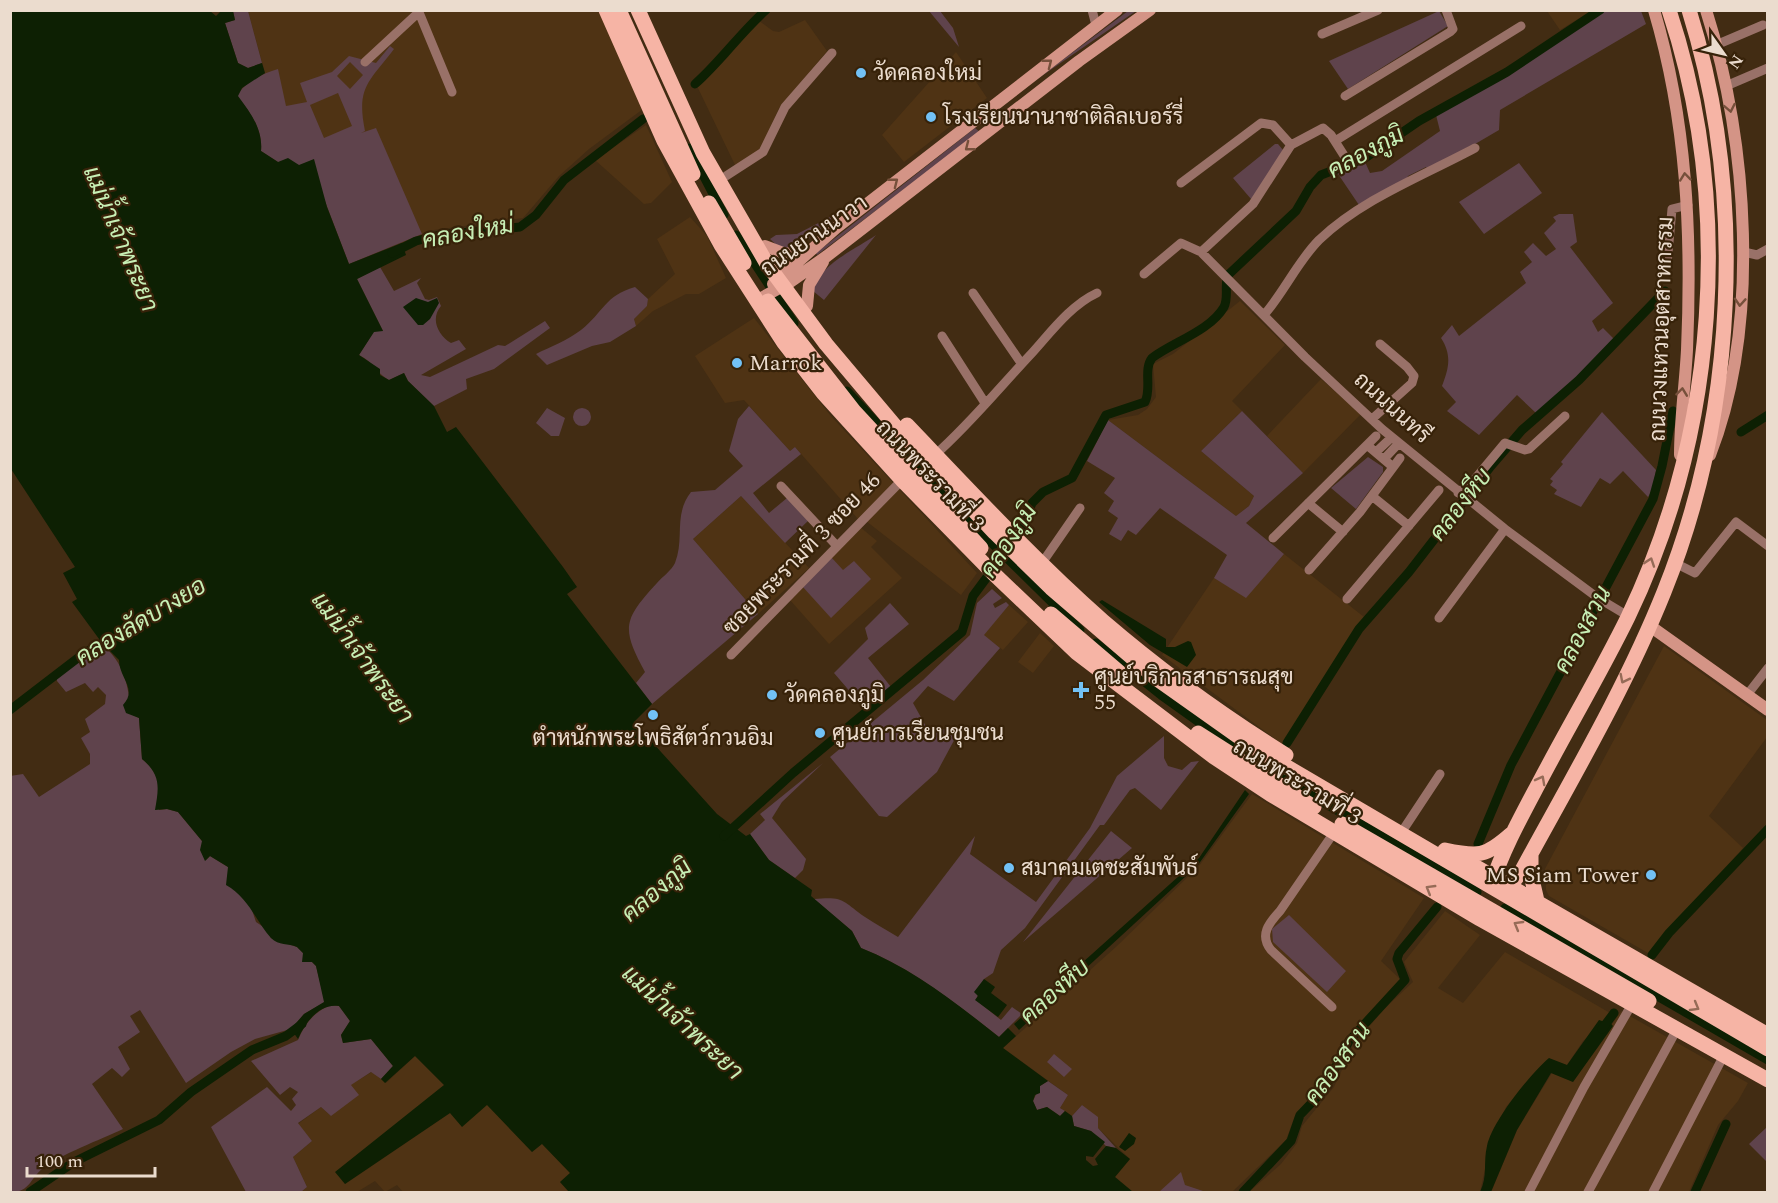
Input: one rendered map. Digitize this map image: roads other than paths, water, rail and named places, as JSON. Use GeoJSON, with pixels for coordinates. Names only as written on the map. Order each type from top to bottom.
{"type":"FeatureCollection","features":[{"type":"Feature","properties":{"kind":"main road","name":"ถนนพระรามที่ 3"},"geometry":{"type":"LineString","coordinates":[[606,10],[663,141],[711,228],[762,296],[784,343],[847,421],[902,480],[987,568],[1077,653],[1251,782],[1340,816],[1405,827],[1767,1035]]}},
{"type":"Feature","properties":{"kind":"main road","name":"ถนนพระรามที่ 3"},"geometry":{"type":"LineString","coordinates":[[619,10],[694,177],[768,302],[826,378],[889,450],[986,552],[1058,621],[1139,689],[1267,779],[1767,1072]]}},
{"type":"Feature","properties":{"kind":"main road","name":"ถนนพระรามที่ 3"},"geometry":{"type":"LineString","coordinates":[[638,10],[703,153],[767,264],[826,344],[901,433],[995,533],[1051,588],[1157,679],[1253,747],[1767,1049]]}},
{"type":"Feature","properties":{"kind":"main road","name":"ถนนพระรามที่ 3"},"geometry":{"type":"LineString","coordinates":[[648,10],[726,176],[782,281],[807,306],[880,396],[1042,563],[1102,620],[1179,681],[1244,728],[1340,816],[1480,919],[1767,1080]]}},
{"type":"Feature","properties":{"kind":"main road","name":"ถนนยานนาวา"},"geometry":{"type":"LineString","coordinates":[[782,281],[812,248],[1117,10]]}},
{"type":"Feature","properties":{"kind":"main road","name":"ถนนยานนาวา"},"geometry":{"type":"LineString","coordinates":[[762,296],[782,281],[827,256],[1150,10]]}},
{"type":"Feature","properties":{"kind":"main road","name":"ถนนวงแหวนอุตสาหกรรม"},"geometry":{"type":"LineString","coordinates":[[1654,10],[1663,40],[1681,131],[1688,205],[1689,290],[1687,354],[1681,405],[1680,472]]}},
{"type":"Feature","properties":{"kind":"main road","name":"ถนนวงแหวนอุตสาหกรรม"},"geometry":{"type":"LineString","coordinates":[[1480,919],[1494,877],[1514,832],[1628,616],[1646,572],[1680,472],[1703,355],[1708,247],[1700,142],[1669,10]]}},
{"type":"Feature","properties":{"kind":"main road"},"geometry":{"type":"LineString","coordinates":[[1480,919],[1511,886],[1531,853],[1650,626],[1675,563],[1699,483],[1720,430],[1738,327],[1744,252],[1736,138],[1708,11]]}},
{"type":"Feature","properties":{"kind":"main road"},"geometry":{"type":"LineString","coordinates":[[1691,16],[1718,135],[1724,184],[1726,241],[1721,355],[1699,483]]}},
{"type":"Feature","properties":{"kind":"main road"},"geometry":{"type":"LineString","coordinates":[[983,113],[980,121],[982,124],[990,123],[1034,89],[1041,91]]}},
{"type":"Feature","properties":{"kind":"main road"},"geometry":{"type":"LineString","coordinates":[[711,228],[732,228],[743,209]]}},
{"type":"Feature","properties":{"kind":"main road"},"geometry":{"type":"LineString","coordinates":[[765,246],[786,254],[812,248]]}},
{"type":"Feature","properties":{"kind":"main road"},"geometry":{"type":"LineString","coordinates":[[807,306],[808,285],[827,256]]}},
{"type":"Feature","properties":{"kind":"main road"},"geometry":{"type":"LineString","coordinates":[[847,421],[855,402],[868,395],[880,396]]}},
{"type":"Feature","properties":{"kind":"main road"},"geometry":{"type":"LineString","coordinates":[[1650,626],[1767,710]]}},
{"type":"Feature","properties":{"kind":"main road"},"geometry":{"type":"LineString","coordinates":[[1445,849],[1478,856],[1489,852],[1514,832]]}},
{"type":"Feature","properties":{"kind":"main road"},"geometry":{"type":"LineString","coordinates":[[1531,853],[1531,875],[1537,901]]}},
{"type":"Feature","properties":{"kind":"main road"},"geometry":{"type":"LineString","coordinates":[[1540,952],[1542,930],[1560,916]]}},
{"type":"Feature","properties":{"kind":"street"},"geometry":{"type":"LineString","coordinates":[[1092,10],[1096,25]]}},
{"type":"Feature","properties":{"kind":"street"},"geometry":{"type":"LineString","coordinates":[[1323,34],[1378,10]]}},
{"type":"Feature","properties":{"kind":"street"},"geometry":{"type":"LineString","coordinates":[[1345,96],[1450,32],[1453,29],[1446,10]]}},
{"type":"Feature","properties":{"kind":"street"},"geometry":{"type":"LineString","coordinates":[[365,62],[418,11],[452,93]]}},
{"type":"Feature","properties":{"kind":"street"},"geometry":{"type":"LineString","coordinates":[[1716,45],[1763,25]]}},
{"type":"Feature","properties":{"kind":"street"},"geometry":{"type":"LineString","coordinates":[[1335,141],[1521,26]]}},
{"type":"Feature","properties":{"kind":"street"},"geometry":{"type":"LineString","coordinates":[[726,176],[763,152],[785,107],[832,53]]}},
{"type":"Feature","properties":{"kind":"street"},"geometry":{"type":"LineString","coordinates":[[1726,86],[1767,68]]}},
{"type":"Feature","properties":{"kind":"street"},"geometry":{"type":"LineString","coordinates":[[1181,183],[1261,123],[1273,125],[1291,145]]}},
{"type":"Feature","properties":{"kind":"street"},"geometry":{"type":"LineString","coordinates":[[1144,274],[1181,243],[1201,252],[1253,204],[1291,145],[1323,128],[1345,157]]}},
{"type":"Feature","properties":{"kind":"street"},"geometry":{"type":"LineString","coordinates":[[1264,315],[1317,242],[1338,225],[1396,189],[1475,148]]}},
{"type":"Feature","properties":{"kind":"street"},"geometry":{"type":"LineString","coordinates":[[1667,264],[1672,209],[1688,205]]}},
{"type":"Feature","properties":{"kind":"street"},"geometry":{"type":"LineString","coordinates":[[1757,255],[1767,249]]}},
{"type":"Feature","properties":{"kind":"street","name":"ถนนนนทรี"},"geometry":{"type":"LineString","coordinates":[[1201,252],[1305,357],[1395,440],[1504,529],[1601,600],[1628,616]]}},
{"type":"Feature","properties":{"kind":"street"},"geometry":{"type":"LineString","coordinates":[[1744,252],[1757,255],[1767,261]]}},
{"type":"Feature","properties":{"kind":"street"},"geometry":{"type":"LineString","coordinates":[[973,293],[1021,363]]}},
{"type":"Feature","properties":{"kind":"street"},"geometry":{"type":"LineString","coordinates":[[935,455],[962,431],[1021,363],[1064,319],[1097,293]]}},
{"type":"Feature","properties":{"kind":"street"},"geometry":{"type":"LineString","coordinates":[[942,336],[986,403]]}},
{"type":"Feature","properties":{"kind":"street"},"geometry":{"type":"LineString","coordinates":[[1372,419],[1412,384],[1414,376],[1380,344]]}},
{"type":"Feature","properties":{"kind":"street"},"geometry":{"type":"LineString","coordinates":[[1463,497],[1500,448],[1511,444],[1530,449],[1565,416]]}},
{"type":"Feature","properties":{"kind":"street"},"geometry":{"type":"LineString","coordinates":[[1273,538],[1376,436]]}},
{"type":"Feature","properties":{"kind":"street"},"geometry":{"type":"LineString","coordinates":[[1376,452],[1395,440]]}},
{"type":"Feature","properties":{"kind":"street"},"geometry":{"type":"LineString","coordinates":[[1384,459],[1395,440]]}},
{"type":"Feature","properties":{"kind":"street"},"geometry":{"type":"LineString","coordinates":[[1367,445],[1393,467]]}},
{"type":"Feature","properties":{"kind":"street"},"geometry":{"type":"LineString","coordinates":[[1310,570],[1372,496],[1400,458]]}},
{"type":"Feature","properties":{"kind":"street","name":"ซอยพระรามที่ 3 ซอย 46"},"geometry":{"type":"LineString","coordinates":[[731,655],[902,480]]}},
{"type":"Feature","properties":{"kind":"street"},"geometry":{"type":"LineString","coordinates":[[781,486],[837,546]]}},
{"type":"Feature","properties":{"kind":"street"},"geometry":{"type":"LineString","coordinates":[[1347,599],[1438,490]]}},
{"type":"Feature","properties":{"kind":"street"},"geometry":{"type":"LineString","coordinates":[[1372,496],[1409,526]]}},
{"type":"Feature","properties":{"kind":"street"},"geometry":{"type":"LineString","coordinates":[[1308,502],[1343,532]]}},
{"type":"Feature","properties":{"kind":"street"},"geometry":{"type":"LineString","coordinates":[[1042,563],[1080,508]]}},
{"type":"Feature","properties":{"kind":"street"},"geometry":{"type":"LineString","coordinates":[[1675,563],[1695,573],[1737,522],[1767,546]]}},
{"type":"Feature","properties":{"kind":"street"},"geometry":{"type":"LineString","coordinates":[[1439,618],[1504,529]]}},
{"type":"Feature","properties":{"kind":"street"},"geometry":{"type":"LineString","coordinates":[[1747,694],[1767,668]]}},
{"type":"Feature","properties":{"kind":"street"},"geometry":{"type":"LineString","coordinates":[[1405,827],[1440,774]]}},
{"type":"Feature","properties":{"kind":"street"},"geometry":{"type":"LineString","coordinates":[[1332,1007],[1271,950],[1265,942],[1265,935],[1271,921],[1280,911],[1340,816]]}},
{"type":"Feature","properties":{"kind":"street"},"geometry":{"type":"LineString","coordinates":[[1529,1192],[1584,1087],[1632,1004]]}},
{"type":"Feature","properties":{"kind":"street"},"geometry":{"type":"LineString","coordinates":[[1588,1192],[1677,1029]]}},
{"type":"Feature","properties":{"kind":"street"},"geometry":{"type":"LineString","coordinates":[[1653,1192],[1724,1055]]}},
{"type":"Feature","properties":{"kind":"water","name":"แม่น้ำเจ้าพระยา"},"geometry":{"type":"Polygon","coordinates":[[[11,11],[210,11],[216,16],[221,11],[233,11],[235,20],[225,23],[238,63],[248,68],[262,63],[265,73],[242,88],[238,96],[258,128],[261,151],[278,162],[288,158],[299,165],[314,159],[327,207],[349,264],[402,243],[406,255],[357,279],[383,331],[374,332],[359,355],[380,369],[380,375],[389,380],[404,373],[408,381],[434,406],[447,432],[456,427],[563,567],[577,587],[567,594],[652,704],[634,722],[717,814],[746,836],[750,834],[769,860],[812,890],[811,896],[852,931],[861,948],[916,976],[999,1037],[1008,1028],[1016,1036],[1003,1048],[1048,1081],[1040,1086],[1040,1093],[1035,1095],[1033,1101],[1037,1110],[1047,1107],[1060,1116],[1065,1111],[1072,1116],[1074,1126],[1091,1131],[1105,1142],[1093,1157],[1086,1156],[1086,1160],[1093,1166],[1098,1165],[1095,1159],[1106,1146],[1116,1148],[1130,1159],[1115,1177],[1133,1192],[569,1192],[560,1182],[570,1173],[542,1144],[532,1152],[487,1105],[462,1127],[450,1113],[345,1184],[335,1172],[444,1085],[415,1056],[385,1083],[381,1079],[393,1066],[371,1039],[343,1043],[341,1035],[350,1021],[339,1006],[325,1008],[314,1015],[298,1039],[291,1029],[304,1014],[324,1002],[316,966],[312,962],[302,962],[303,953],[297,947],[277,942],[271,938],[246,903],[226,885],[228,867],[210,856],[205,861],[200,850],[202,841],[178,812],[167,809],[155,810],[156,776],[142,759],[139,718],[126,713],[123,705],[129,694],[119,660],[102,643],[72,602],[77,599],[63,573],[75,567],[11,469],[11,11]]]}},
{"type":"Feature","properties":{"kind":"water"},"geometry":{"type":"Polygon","coordinates":[[[416,298],[428,302],[437,298],[439,303],[430,319],[423,325],[418,325],[403,307],[416,298]]]}},
{"type":"Feature","properties":{"kind":"water"},"geometry":{"type":"Polygon","coordinates":[[[1102,600],[1166,639],[1166,647],[1191,642],[1196,655],[1187,667],[1150,645],[1099,602],[1102,600]]]}},
{"type":"Feature","properties":{"kind":"water"},"geometry":{"type":"Polygon","coordinates":[[[1245,790],[1249,794],[1198,865],[1019,1030],[1014,1024],[1199,858],[1245,790]]]}},
{"type":"Feature","properties":{"kind":"water"},"geometry":{"type":"Polygon","coordinates":[[[984,979],[995,987],[991,993],[1007,1005],[998,1017],[975,1000],[978,996],[974,992],[984,979]]]}},
{"type":"Feature","properties":{"kind":"water"},"geometry":{"type":"Polygon","coordinates":[[[1607,1019],[1613,1026],[1573,1082],[1551,1073],[1517,1130],[1491,1192],[1480,1192],[1484,1180],[1486,1152],[1490,1136],[1513,1099],[1549,1058],[1567,1065],[1599,1020],[1605,1022],[1607,1019]]]}},
{"type":"Feature","properties":{"kind":"water"},"geometry":{"type":"Polygon","coordinates":[[[1129,1133],[1136,1138],[1134,1144],[1125,1151],[1119,1147],[1129,1133]]]}},
{"type":"Feature","properties":{"kind":"waterway","name":"คลองใหม่"},"geometry":{"type":"LineString","coordinates":[[695,84],[766,10]]}},
{"type":"Feature","properties":{"kind":"waterway","name":"คลองภูมิ"},"geometry":{"type":"LineString","coordinates":[[724,836],[793,773],[962,632],[973,596],[1022,530],[1032,503],[1043,492],[1072,478],[1106,415],[1145,402],[1148,391],[1148,368],[1152,358],[1201,329],[1218,315],[1224,307],[1228,275],[1296,211],[1310,187],[1321,175],[1365,158],[1419,121],[1507,72],[1600,10]]}},
{"type":"Feature","properties":{"kind":"waterway","name":"คลองใหม่"},"geometry":{"type":"LineString","coordinates":[[392,253],[416,241],[440,235],[520,227],[536,215],[564,180],[643,119]]}},
{"type":"Feature","properties":{"kind":"waterway"},"geometry":{"type":"LineString","coordinates":[[689,148],[724,215]]}},
{"type":"Feature","properties":{"kind":"waterway"},"geometry":{"type":"LineString","coordinates":[[736,235],[794,323]]}},
{"type":"Feature","properties":{"kind":"waterway","name":"คลองหีบ"},"geometry":{"type":"LineString","coordinates":[[1287,743],[1359,629],[1409,572],[1491,466],[1522,430],[1579,380],[1665,291]]}},
{"type":"Feature","properties":{"kind":"waterway"},"geometry":{"type":"LineString","coordinates":[[847,391],[939,491],[1080,630]]}},
{"type":"Feature","properties":{"kind":"waterway","name":"คลองสวน"},"geometry":{"type":"LineString","coordinates":[[1478,844],[1511,765],[1653,499],[1673,411]]}},
{"type":"Feature","properties":{"kind":"waterway"},"geometry":{"type":"LineString","coordinates":[[1741,432],[1768,415]]}},
{"type":"Feature","properties":{"kind":"waterway","name":"คลองลัดบางยอ"},"geometry":{"type":"LineString","coordinates":[[10,710],[83,654],[111,638]]}},
{"type":"Feature","properties":{"kind":"waterway"},"geometry":{"type":"LineString","coordinates":[[1096,643],[1161,695],[1245,755]]}},
{"type":"Feature","properties":{"kind":"waterway"},"geometry":{"type":"LineString","coordinates":[[1280,777],[1477,892]]}},
{"type":"Feature","properties":{"kind":"waterway"},"geometry":{"type":"LineString","coordinates":[[1652,955],[1669,933],[1768,829]]}},
{"type":"Feature","properties":{"kind":"waterway","name":"คลองสวน"},"geometry":{"type":"LineString","coordinates":[[1243,1192],[1291,1141],[1300,1115],[1324,1090],[1349,1041],[1405,980],[1397,959],[1399,953],[1437,907]]}},
{"type":"Feature","properties":{"kind":"waterway"},"geometry":{"type":"LineString","coordinates":[[1505,908],[1768,1060]]}},
{"type":"Feature","properties":{"kind":"waterway"},"geometry":{"type":"LineString","coordinates":[[1602,1029],[1614,1013]]}},
{"type":"Feature","properties":{"kind":"waterway"},"geometry":{"type":"LineString","coordinates":[[30,1192],[74,1162],[159,1120],[191,1092],[252,1050],[286,1036],[302,1024]]}},
{"type":"Feature","properties":{"kind":"waterway"},"geometry":{"type":"LineString","coordinates":[[1695,1192],[1726,1124]]}},
{"type":"Feature","properties":{"kind":"place","name":"วัดคลองใหม่"},"geometry":{"type":"Point","coordinates":[861,73]}},
{"type":"Feature","properties":{"kind":"place","name":"โรงเรียนนานาชาติลิลเบอร์รี่"},"geometry":{"type":"Point","coordinates":[931,117]}},
{"type":"Feature","properties":{"kind":"place","name":"Marrok"},"geometry":{"type":"Point","coordinates":[737,363]}},
{"type":"Feature","properties":{"kind":"place","name":"ศูนย์บริการสาธารณสุข 55"},"geometry":{"type":"Point","coordinates":[1081,690]}},
{"type":"Feature","properties":{"kind":"place","name":"วัดคลองภูมิ"},"geometry":{"type":"Point","coordinates":[772,695]}},
{"type":"Feature","properties":{"kind":"place","name":"ตำหนักพระโพธิสัตว์กวนอิม"},"geometry":{"type":"Point","coordinates":[653,715]}},
{"type":"Feature","properties":{"kind":"place","name":"ศูนย์การเรียนชุมชน"},"geometry":{"type":"Point","coordinates":[820,733]}},
{"type":"Feature","properties":{"kind":"place","name":"สมาคมเตชะสัมพันธ์"},"geometry":{"type":"Point","coordinates":[1009,868]}},
{"type":"Feature","properties":{"kind":"place","name":"MS Siam Tower"},"geometry":{"type":"Point","coordinates":[1651,875]}}]}
